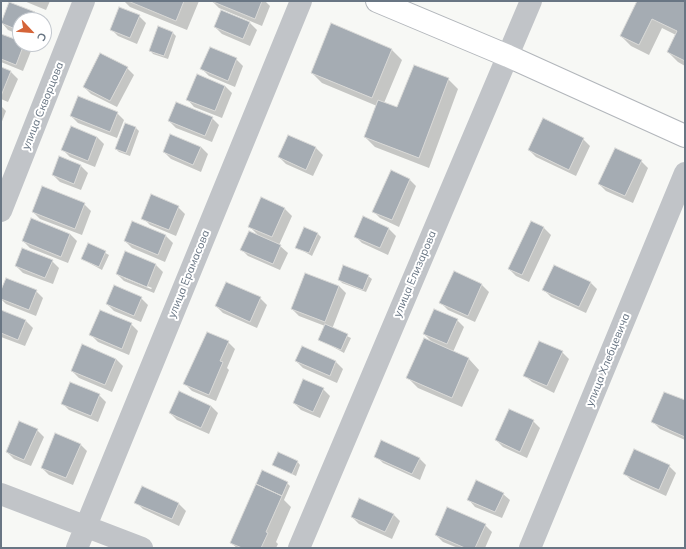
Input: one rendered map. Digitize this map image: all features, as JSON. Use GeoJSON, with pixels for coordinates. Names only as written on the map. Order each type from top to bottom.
{"type":"FeatureCollection","features":[{"type":"Feature","properties":{"kind":"main road"},"geometry":{"type":"LineString","coordinates":[[377,1],[508,56],[685,136]]}},
{"type":"Feature","properties":{"kind":"street","name":"улица Скворцова"},"geometry":{"type":"LineString","coordinates":[[1,211],[84,1]]}},
{"type":"Feature","properties":{"kind":"street","name":"улица Ерамасова"},"geometry":{"type":"LineString","coordinates":[[77,548],[301,1]]}},
{"type":"Feature","properties":{"kind":"street","name":"улица Елизарова"},"geometry":{"type":"LineString","coordinates":[[299,548],[531,1]]}},
{"type":"Feature","properties":{"kind":"street","name":"улица Хлебцевича"},"geometry":{"type":"LineString","coordinates":[[530,548],[685,173]]}},
{"type":"Feature","properties":{"kind":"street"},"geometry":{"type":"LineString","coordinates":[[1,494],[142,548]]}},
{"type":"Feature","properties":{"kind":"building"},"geometry":{"type":"Polygon","coordinates":[[[128,1],[184,1],[176,21],[128,1]]]}},
{"type":"Feature","properties":{"kind":"building"},"geometry":{"type":"Polygon","coordinates":[[[211,1],[262,1],[255,19],[211,1]]]}},
{"type":"Feature","properties":{"kind":"building"},"geometry":{"type":"Polygon","coordinates":[[[637,1],[685,1],[685,61],[667,52],[677,31],[652,19],[639,45],[620,36],[637,1]]]}},
{"type":"Feature","properties":{"kind":"building"},"geometry":{"type":"Polygon","coordinates":[[[9,2],[35,12],[12,12],[12,28],[1,23],[9,2]]]}},
{"type":"Feature","properties":{"kind":"building"},"geometry":{"type":"Polygon","coordinates":[[[119,7],[140,15],[130,38],[110,30],[119,7]]]}},
{"type":"Feature","properties":{"kind":"building"},"geometry":{"type":"Polygon","coordinates":[[[221,10],[250,22],[243,39],[214,27],[221,10]]]}},
{"type":"Feature","properties":{"kind":"building"},"geometry":{"type":"Polygon","coordinates":[[[331,23],[392,49],[372,98],[311,73],[331,23]]]}},
{"type":"Feature","properties":{"kind":"building"},"geometry":{"type":"Polygon","coordinates":[[[158,26],[173,32],[164,56],[149,51],[158,26]]]}},
{"type":"Feature","properties":{"kind":"building"},"geometry":{"type":"Polygon","coordinates":[[[1,34],[12,38],[12,52],[21,52],[16,65],[1,59],[1,34]]]}},
{"type":"Feature","properties":{"kind":"building"},"geometry":{"type":"Polygon","coordinates":[[[210,47],[237,58],[228,81],[200,69],[210,47]]]}},
{"type":"Feature","properties":{"kind":"building"},"geometry":{"type":"Polygon","coordinates":[[[100,53],[128,67],[110,101],[83,87],[100,53]]]}},
{"type":"Feature","properties":{"kind":"building"},"geometry":{"type":"Polygon","coordinates":[[[414,65],[449,78],[419,158],[364,137],[378,100],[397,107],[414,65]]]}},
{"type":"Feature","properties":{"kind":"building"},"geometry":{"type":"Polygon","coordinates":[[[1,67],[11,71],[1,96],[1,67]]]}},
{"type":"Feature","properties":{"kind":"building"},"geometry":{"type":"Polygon","coordinates":[[[197,74],[225,86],[215,111],[186,100],[197,74]]]}},
{"type":"Feature","properties":{"kind":"building"},"geometry":{"type":"Polygon","coordinates":[[[78,96],[118,112],[110,132],[70,116],[78,96]]]}},
{"type":"Feature","properties":{"kind":"building"},"geometry":{"type":"Polygon","coordinates":[[[176,102],[213,117],[205,136],[168,121],[176,102]]]}},
{"type":"Feature","properties":{"kind":"building"},"geometry":{"type":"Polygon","coordinates":[[[543,118],[584,138],[569,170],[528,150],[543,118]]]}},
{"type":"Feature","properties":{"kind":"building"},"geometry":{"type":"Polygon","coordinates":[[[125,123],[136,127],[126,153],[115,149],[125,123]]]}},
{"type":"Feature","properties":{"kind":"building"},"geometry":{"type":"Polygon","coordinates":[[[71,126],[97,137],[88,161],[61,150],[71,126]]]}},
{"type":"Feature","properties":{"kind":"building"},"geometry":{"type":"Polygon","coordinates":[[[170,134],[201,147],[193,165],[163,152],[170,134]]]}},
{"type":"Feature","properties":{"kind":"building"},"geometry":{"type":"Polygon","coordinates":[[[288,135],[316,147],[306,170],[278,157],[288,135]]]}},
{"type":"Feature","properties":{"kind":"building"},"geometry":{"type":"Polygon","coordinates":[[[615,148],[642,160],[625,196],[598,184],[615,148]]]}},
{"type":"Feature","properties":{"kind":"building"},"geometry":{"type":"Polygon","coordinates":[[[59,156],[81,165],[74,184],[52,175],[59,156]]]}},
{"type":"Feature","properties":{"kind":"building"},"geometry":{"type":"Polygon","coordinates":[[[391,170],[410,179],[392,220],[372,212],[391,170]]]}},
{"type":"Feature","properties":{"kind":"building"},"geometry":{"type":"Polygon","coordinates":[[[42,186],[85,203],[75,229],[32,212],[42,186]]]}},
{"type":"Feature","properties":{"kind":"building"},"geometry":{"type":"Polygon","coordinates":[[[151,194],[179,206],[169,230],[141,219],[151,194]]]}},
{"type":"Feature","properties":{"kind":"building"},"geometry":{"type":"Polygon","coordinates":[[[261,197],[285,208],[272,237],[248,227],[261,197]]]}},
{"type":"Feature","properties":{"kind":"building"},"geometry":{"type":"Polygon","coordinates":[[[363,216],[389,228],[380,248],[354,237],[363,216]]]}},
{"type":"Feature","properties":{"kind":"building"},"geometry":{"type":"Polygon","coordinates":[[[31,218],[70,234],[61,257],[22,241],[31,218]]]}},
{"type":"Feature","properties":{"kind":"building"},"geometry":{"type":"Polygon","coordinates":[[[132,221],[166,235],[158,255],[124,241],[132,221]]]}},
{"type":"Feature","properties":{"kind":"building"},"geometry":{"type":"Polygon","coordinates":[[[531,221],[544,227],[522,275],[508,269],[531,221]]]}},
{"type":"Feature","properties":{"kind":"building"},"geometry":{"type":"Polygon","coordinates":[[[304,227],[318,233],[309,253],[295,248],[304,227]]]}},
{"type":"Feature","properties":{"kind":"building"},"geometry":{"type":"Polygon","coordinates":[[[249,231],[281,245],[273,264],[240,250],[249,231]]]}},
{"type":"Feature","properties":{"kind":"building"},"geometry":{"type":"Polygon","coordinates":[[[88,243],[106,251],[99,267],[81,259],[88,243]]]}},
{"type":"Feature","properties":{"kind":"building"},"geometry":{"type":"Polygon","coordinates":[[[22,248],[53,260],[45,278],[15,266],[22,248]]]}},
{"type":"Feature","properties":{"kind":"building"},"geometry":{"type":"Polygon","coordinates":[[[125,251],[156,264],[147,287],[116,274],[125,251]]]}},
{"type":"Feature","properties":{"kind":"building"},"geometry":{"type":"Polygon","coordinates":[[[343,265],[369,275],[363,290],[338,280],[343,265]]]}},
{"type":"Feature","properties":{"kind":"building"},"geometry":{"type":"Polygon","coordinates":[[[554,265],[591,282],[579,307],[542,290],[554,265]]]}},
{"type":"Feature","properties":{"kind":"building"},"geometry":{"type":"Polygon","coordinates":[[[454,271],[482,284],[468,316],[439,303],[454,271]]]}},
{"type":"Feature","properties":{"kind":"building"},"geometry":{"type":"Polygon","coordinates":[[[305,273],[339,286],[325,322],[291,309],[305,273]]]}},
{"type":"Feature","properties":{"kind":"building"},"geometry":{"type":"Polygon","coordinates":[[[6,278],[37,290],[29,310],[1,299],[1,290],[6,278]]]}},
{"type":"Feature","properties":{"kind":"building"},"geometry":{"type":"Polygon","coordinates":[[[226,282],[261,297],[250,322],[215,306],[226,282]]]}},
{"type":"Feature","properties":{"kind":"building"},"geometry":{"type":"Polygon","coordinates":[[[114,285],[142,297],[134,316],[106,304],[114,285]]]}},
{"type":"Feature","properties":{"kind":"building"},"geometry":{"type":"Polygon","coordinates":[[[434,309],[458,319],[447,344],[423,334],[434,309]]]}},
{"type":"Feature","properties":{"kind":"building"},"geometry":{"type":"Polygon","coordinates":[[[1,310],[26,320],[18,340],[1,333],[1,310]]]}},
{"type":"Feature","properties":{"kind":"building"},"geometry":{"type":"Polygon","coordinates":[[[100,310],[132,323],[122,349],[89,335],[100,310]]]}},
{"type":"Feature","properties":{"kind":"building"},"geometry":{"type":"Polygon","coordinates":[[[325,324],[348,334],[341,350],[318,340],[325,324]]]}},
{"type":"Feature","properties":{"kind":"building"},"geometry":{"type":"Polygon","coordinates":[[[207,332],[229,341],[220,361],[223,362],[209,395],[183,384],[207,332]]]}},
{"type":"Feature","properties":{"kind":"building"},"geometry":{"type":"Polygon","coordinates":[[[424,338],[469,358],[452,398],[406,378],[424,338]]]}},
{"type":"Feature","properties":{"kind":"building"},"geometry":{"type":"Polygon","coordinates":[[[539,341],[563,351],[547,386],[523,376],[539,341]]]}},
{"type":"Feature","properties":{"kind":"building"},"geometry":{"type":"Polygon","coordinates":[[[82,344],[116,359],[105,385],[71,371],[82,344]]]}},
{"type":"Feature","properties":{"kind":"building"},"geometry":{"type":"Polygon","coordinates":[[[302,346],[336,361],[330,376],[295,361],[302,346]]]}},
{"type":"Feature","properties":{"kind":"building"},"geometry":{"type":"Polygon","coordinates":[[[303,379],[324,388],[313,412],[293,403],[303,379]]]}},
{"type":"Feature","properties":{"kind":"building"},"geometry":{"type":"Polygon","coordinates":[[[70,382],[100,394],[91,416],[61,404],[70,382]]]}},
{"type":"Feature","properties":{"kind":"building"},"geometry":{"type":"Polygon","coordinates":[[[179,391],[211,406],[201,428],[169,413],[179,391]]]}},
{"type":"Feature","properties":{"kind":"building"},"geometry":{"type":"Polygon","coordinates":[[[664,392],[685,400],[685,437],[651,422],[664,392]]]}},
{"type":"Feature","properties":{"kind":"building"},"geometry":{"type":"Polygon","coordinates":[[[509,409],[534,420],[520,452],[495,440],[509,409]]]}},
{"type":"Feature","properties":{"kind":"building"},"geometry":{"type":"Polygon","coordinates":[[[19,421],[38,429],[24,460],[6,452],[19,421]]]}},
{"type":"Feature","properties":{"kind":"building"},"geometry":{"type":"Polygon","coordinates":[[[55,433],[81,444],[66,478],[41,468],[55,433]]]}},
{"type":"Feature","properties":{"kind":"building"},"geometry":{"type":"Polygon","coordinates":[[[381,440],[420,458],[412,474],[374,457],[381,440]]]}},
{"type":"Feature","properties":{"kind":"building"},"geometry":{"type":"Polygon","coordinates":[[[634,449],[670,465],[659,490],[623,474],[634,449]]]}},
{"type":"Feature","properties":{"kind":"building"},"geometry":{"type":"Polygon","coordinates":[[[278,452],[298,461],[292,474],[272,465],[278,452]]]}},
{"type":"Feature","properties":{"kind":"building"},"geometry":{"type":"Polygon","coordinates":[[[262,470],[288,482],[282,496],[256,484],[262,470]]]}},
{"type":"Feature","properties":{"kind":"building"},"geometry":{"type":"Polygon","coordinates":[[[476,480],[504,493],[495,512],[467,500],[476,480]]]}},
{"type":"Feature","properties":{"kind":"building"},"geometry":{"type":"Polygon","coordinates":[[[256,484],[282,496],[266,532],[268,533],[261,548],[242,548],[230,543],[256,484]]]}},
{"type":"Feature","properties":{"kind":"building"},"geometry":{"type":"Polygon","coordinates":[[[142,486],[179,503],[172,519],[134,503],[142,486]]]}},
{"type":"Feature","properties":{"kind":"building"},"geometry":{"type":"Polygon","coordinates":[[[359,498],[394,514],[385,532],[351,517],[359,498]]]}},
{"type":"Feature","properties":{"kind":"building"},"geometry":{"type":"Polygon","coordinates":[[[447,507],[486,524],[475,548],[465,548],[435,535],[447,507]]]}}]}
